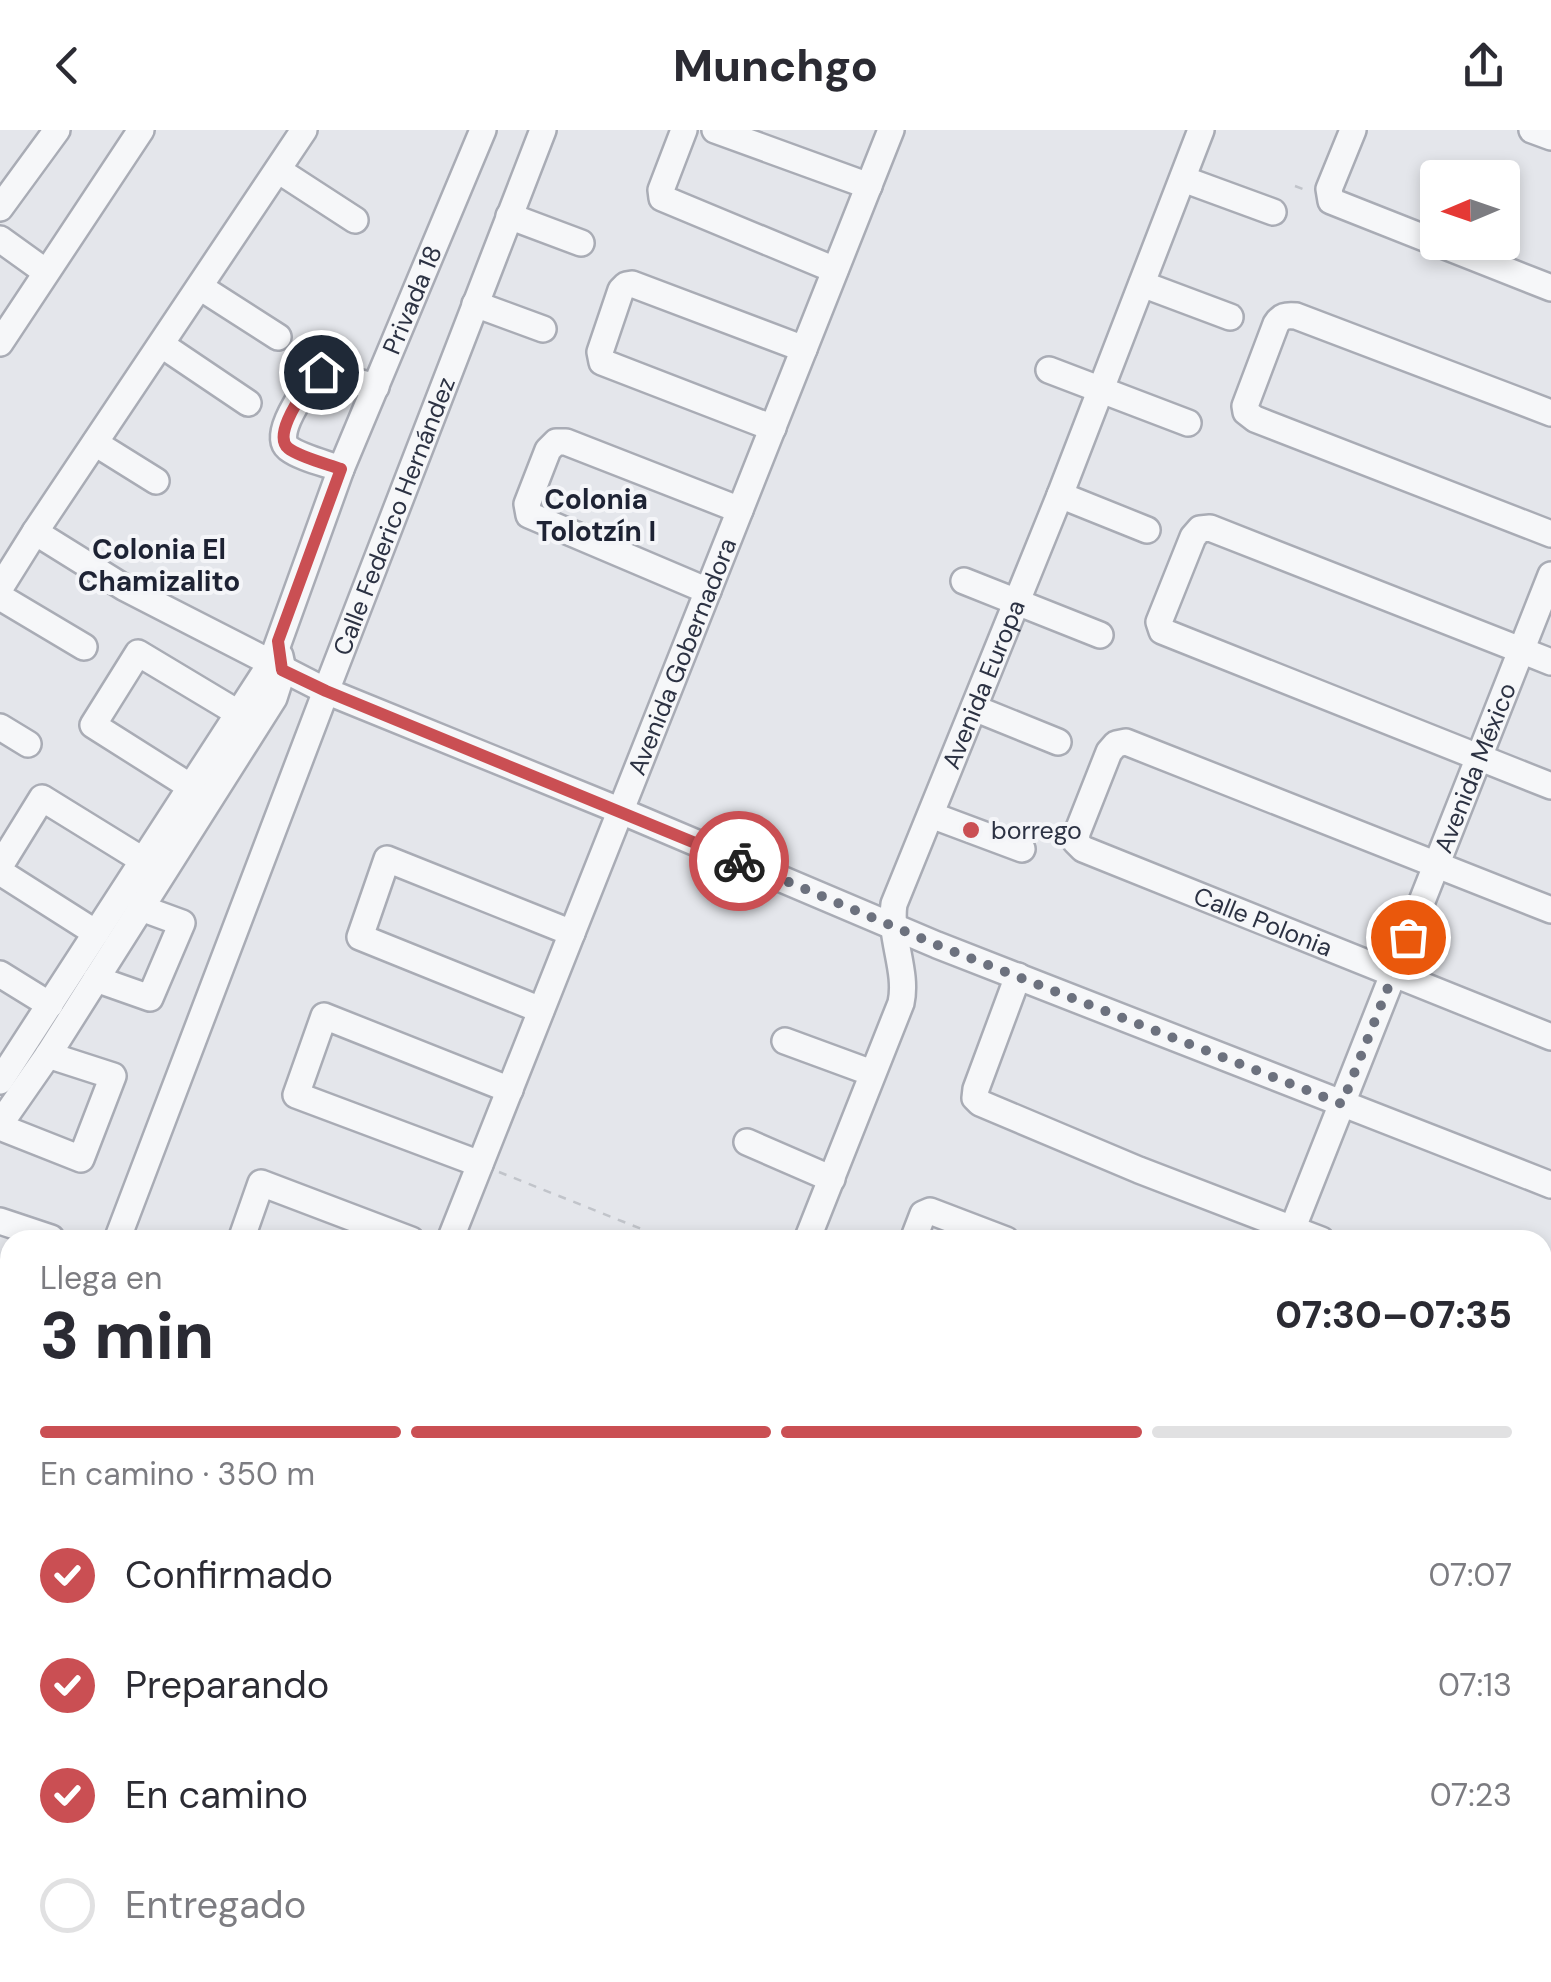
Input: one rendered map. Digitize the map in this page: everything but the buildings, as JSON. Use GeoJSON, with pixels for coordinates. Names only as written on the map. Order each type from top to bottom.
{"type":"FeatureCollection","features":[{"type":"Feature","properties":{"kind":"street"},"geometry":{"type":"LineString","coordinates":[[0,208],[56,130]]}},
{"type":"Feature","properties":{"kind":"street"},"geometry":{"type":"LineString","coordinates":[[0,343],[141,130]]}},
{"type":"Feature","properties":{"kind":"street"},"geometry":{"type":"LineString","coordinates":[[0,588],[304,130]]}},
{"type":"Feature","properties":{"kind":"street","name":"Privada 18"},"geometry":{"type":"LineString","coordinates":[[277,658],[341,469],[484,130]]}},
{"type":"Feature","properties":{"kind":"street","name":"Calle Federico Hernández"},"geometry":{"type":"LineString","coordinates":[[122,1230],[543,130]]}},
{"type":"Feature","properties":{"kind":"street"},"geometry":{"type":"LineString","coordinates":[[684,130],[661,190],[662,198],[836,270]]}},
{"type":"Feature","properties":{"kind":"street"},"geometry":{"type":"LineString","coordinates":[[715,130],[869,186]]}},
{"type":"Feature","properties":{"kind":"street","name":"Avenida Gobernadora"},"geometry":{"type":"LineString","coordinates":[[454,1230],[891,130]]}},
{"type":"Feature","properties":{"kind":"street","name":"Avenida Europa"},"geometry":{"type":"LineString","coordinates":[[811,1230],[903,996],[893,926],[894,904],[1060,494],[1201,130]]}},
{"type":"Feature","properties":{"kind":"street"},"geometry":{"type":"LineString","coordinates":[[1354,130],[1329,188],[1331,201],[1551,288]]}},
{"type":"Feature","properties":{"kind":"street"},"geometry":{"type":"LineString","coordinates":[[1532,130],[1551,138]]}},
{"type":"Feature","properties":{"kind":"street"},"geometry":{"type":"LineString","coordinates":[[278,170],[355,220]]}},
{"type":"Feature","properties":{"kind":"street"},"geometry":{"type":"LineString","coordinates":[[1184,178],[1272,212]]}},
{"type":"Feature","properties":{"kind":"street"},"geometry":{"type":"LineString","coordinates":[[510,216],[581,243]]}},
{"type":"Feature","properties":{"kind":"street"},"geometry":{"type":"LineString","coordinates":[[0,238],[46,272]]}},
{"type":"Feature","properties":{"kind":"street"},"geometry":{"type":"LineString","coordinates":[[773,428],[602,362],[600,352],[621,290],[632,284],[804,349]]}},
{"type":"Feature","properties":{"kind":"street"},"geometry":{"type":"LineString","coordinates":[[1142,284],[1230,317]]}},
{"type":"Feature","properties":{"kind":"street"},"geometry":{"type":"LineString","coordinates":[[200,288],[278,337]]}},
{"type":"Feature","properties":{"kind":"street"},"geometry":{"type":"LineString","coordinates":[[475,304],[543,329]]}},
{"type":"Feature","properties":{"kind":"street"},"geometry":{"type":"LineString","coordinates":[[1551,413],[1296,316],[1284,316],[1276,324],[1245,406],[1249,416],[1551,534]]}},
{"type":"Feature","properties":{"kind":"street"},"geometry":{"type":"LineString","coordinates":[[162,345],[248,403]]}},
{"type":"Feature","properties":{"kind":"street"},"geometry":{"type":"LineString","coordinates":[[1049,370],[1188,422]]}},
{"type":"Feature","properties":{"kind":"street"},"geometry":{"type":"LineString","coordinates":[[341,469],[290,450],[283,441],[282,430],[313,377],[321,372],[376,387]]}},
{"type":"Feature","properties":{"kind":"street"},"geometry":{"type":"LineString","coordinates":[[708,591],[532,518],[526,504],[552,445],[561,441],[740,510]]}},
{"type":"Feature","properties":{"kind":"street"},"geometry":{"type":"LineString","coordinates":[[95,443],[156,481]]}},
{"type":"Feature","properties":{"kind":"street"},"geometry":{"type":"LineString","coordinates":[[1060,494],[1147,530]]}},
{"type":"Feature","properties":{"kind":"street"},"geometry":{"type":"LineString","coordinates":[[1551,662],[1210,528],[1200,529],[1193,537],[1159,622],[1162,630],[1551,786]]}},
{"type":"Feature","properties":{"kind":"street"},"geometry":{"type":"LineString","coordinates":[[35,532],[125,588],[277,658],[326,691],[893,926],[1551,1185]]}},
{"type":"Feature","properties":{"kind":"street","name":"Avenida México"},"geometry":{"type":"LineString","coordinates":[[1292,1230],[1551,575]]}},
{"type":"Feature","properties":{"kind":"street"},"geometry":{"type":"LineString","coordinates":[[964,580],[1100,635]]}},
{"type":"Feature","properties":{"kind":"street"},"geometry":{"type":"LineString","coordinates":[[0,597],[84,647]]}},
{"type":"Feature","properties":{"kind":"street"},"geometry":{"type":"LineString","coordinates":[[191,787],[93,725],[138,653],[238,713]]}},
{"type":"Feature","properties":{"kind":"street"},"geometry":{"type":"LineString","coordinates":[[48,1055],[114,1076],[80,1159],[0,1126],[141,908],[153,866],[191,787],[277,658]]}},
{"type":"Feature","properties":{"kind":"street"},"geometry":{"type":"LineString","coordinates":[[0,1079],[96,933],[153,866],[274,698],[277,658]]}},
{"type":"Feature","properties":{"kind":"street"},"geometry":{"type":"LineString","coordinates":[[974,708],[1058,742]]}},
{"type":"Feature","properties":{"kind":"street"},"geometry":{"type":"LineString","coordinates":[[0,728],[28,744]]}},
{"type":"Feature","properties":{"kind":"street","name":"Calle Polonia"},"geometry":{"type":"LineString","coordinates":[[1436,864],[1126,742],[1116,744],[1109,752],[1076,833],[1079,846],[1551,1037]]}},
{"type":"Feature","properties":{"kind":"street"},"geometry":{"type":"LineString","coordinates":[[96,933],[0,869],[42,798],[153,866]]}},
{"type":"Feature","properties":{"kind":"street"},"geometry":{"type":"LineString","coordinates":[[931,816],[1022,849]]}},
{"type":"Feature","properties":{"kind":"street"},"geometry":{"type":"LineString","coordinates":[[541,1010],[360,936],[387,859],[572,933]]}},
{"type":"Feature","properties":{"kind":"street"},"geometry":{"type":"LineString","coordinates":[[1436,864],[1551,910]]}},
{"type":"Feature","properties":{"kind":"street"},"geometry":{"type":"LineString","coordinates":[[96,979],[150,998],[182,923],[141,908]]}},
{"type":"Feature","properties":{"kind":"street"},"geometry":{"type":"LineString","coordinates":[[0,974],[50,1004]]}},
{"type":"Feature","properties":{"kind":"street"},"geometry":{"type":"LineString","coordinates":[[1018,976],[976,1089],[977,1101],[1280,1230]]}},
{"type":"Feature","properties":{"kind":"street"},"geometry":{"type":"LineString","coordinates":[[480,1164],[296,1095],[324,1016],[510,1090]]}},
{"type":"Feature","properties":{"kind":"street"},"geometry":{"type":"LineString","coordinates":[[785,1041],[872,1073]]}},
{"type":"Feature","properties":{"kind":"street"},"geometry":{"type":"LineString","coordinates":[[747,1142],[832,1179]]}},
{"type":"Feature","properties":{"kind":"street"},"geometry":{"type":"LineString","coordinates":[[244,1230],[261,1182],[385,1230]]}},
{"type":"Feature","properties":{"kind":"street"},"geometry":{"type":"LineString","coordinates":[[917,1230],[926,1212],[980,1230]]}},
{"type":"Feature","properties":{"kind":"street"},"geometry":{"type":"LineString","coordinates":[[0,1221],[26,1230]]}},
{"type":"Feature","properties":{"kind":"path"},"geometry":{"type":"LineString","coordinates":[[480,1164],[645,1230]]}},
{"type":"Feature","properties":{"kind":"way so far"},"geometry":{"type":"LineString","coordinates":[[739,861],[937,945],[1342,1104],[1408,937]]}},
{"type":"Feature","properties":{"kind":"place","name":"borrego"},"geometry":{"type":"Point","coordinates":[971,830]}},
{"type":"Feature","properties":{"kind":"district","name":"Colonia Tolotzín I"},"geometry":{"type":"Point","coordinates":[596,515]}},
{"type":"Feature","properties":{"kind":"district","name":"Colonia El Chamizalito"},"geometry":{"type":"Point","coordinates":[159,565]}},
{"type":"Feature","properties":{"kind":"route"},"geometry":{"type":"LineString","coordinates":[[321,372],[313,377],[282,430],[283,441],[290,450],[341,469],[278,641],[282,670],[739,861]]}}]}
